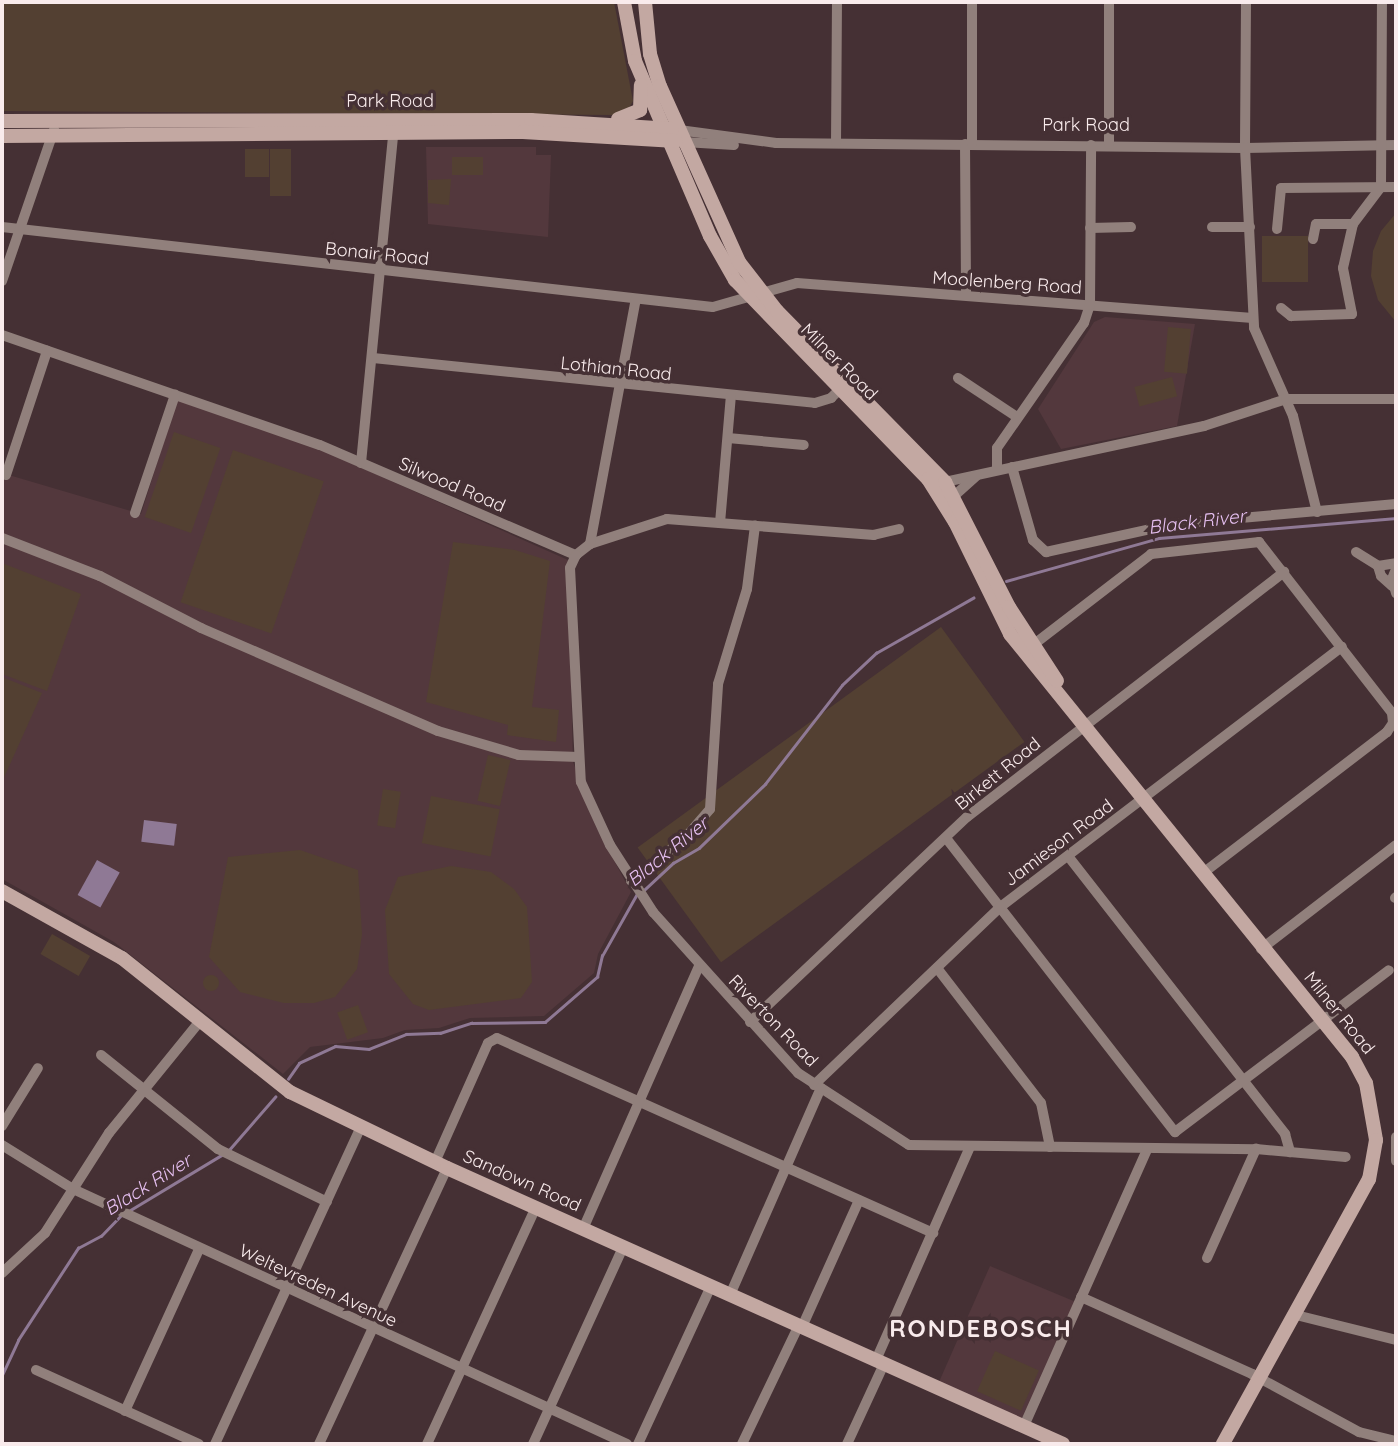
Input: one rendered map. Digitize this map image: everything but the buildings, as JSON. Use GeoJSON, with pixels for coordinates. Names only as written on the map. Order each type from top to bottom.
{"type":"FeatureCollection","features":[{"type":"Feature","properties":{"kind":"main road","name":"Milner Road"},"geometry":{"type":"LineString","coordinates":[[624,2],[635,61],[753,294],[843,386],[944,482],[954,496],[1009,607],[1083,723]]}},
{"type":"Feature","properties":{"kind":"main road","name":"Milner Road"},"geometry":{"type":"LineString","coordinates":[[645,2],[650,54],[674,135]]}},
{"type":"Feature","properties":{"kind":"main road"},"geometry":{"type":"LineString","coordinates":[[596,122],[630,118],[640,110],[643,96],[635,61]]}},
{"type":"Feature","properties":{"kind":"main road","name":"Park Road"},"geometry":{"type":"LineString","coordinates":[[2,121],[54,127],[394,126],[596,122],[674,135]]}},
{"type":"Feature","properties":{"kind":"main road","name":"Park Road"},"geometry":{"type":"LineString","coordinates":[[394,126],[577,134],[674,135]]}},
{"type":"Feature","properties":{"kind":"main road","name":"Park Road"},"geometry":{"type":"LineString","coordinates":[[2,136],[54,127]]}},
{"type":"Feature","properties":{"kind":"main road","name":"Milner Road"},"geometry":{"type":"LineString","coordinates":[[843,386],[934,487],[960,531],[997,614],[1362,1074],[1374,1108],[1376,1140],[1360,1201],[1223,1444]]}},
{"type":"Feature","properties":{"kind":"main road","name":"Sandown Road"},"geometry":{"type":"LineString","coordinates":[[2,891],[106,947],[290,1092],[441,1165],[1063,1444]]}},
{"type":"Feature","properties":{"kind":"street"},"geometry":{"type":"LineString","coordinates":[[836,143],[837,2]]}},
{"type":"Feature","properties":{"kind":"street"},"geometry":{"type":"LineString","coordinates":[[966,295],[972,2]]}},
{"type":"Feature","properties":{"kind":"street"},"geometry":{"type":"LineString","coordinates":[[1109,2],[1109,144]]}},
{"type":"Feature","properties":{"kind":"street"},"geometry":{"type":"LineString","coordinates":[[1246,2],[1245,148],[1253,317],[1258,345],[1286,399],[1317,512]]}},
{"type":"Feature","properties":{"kind":"street"},"geometry":{"type":"LineString","coordinates":[[1282,309],[1291,316],[1352,314],[1342,273],[1353,225],[1381,187],[1382,2]]}},
{"type":"Feature","properties":{"kind":"street"},"geometry":{"type":"LineString","coordinates":[[361,463],[382,271],[394,126]]}},
{"type":"Feature","properties":{"kind":"street"},"geometry":{"type":"LineString","coordinates":[[2,281],[54,127]]}},
{"type":"Feature","properties":{"kind":"street","name":"Park Road"},"geometry":{"type":"LineString","coordinates":[[674,135],[776,143],[1109,144],[1245,148],[1396,145]]}},
{"type":"Feature","properties":{"kind":"street"},"geometry":{"type":"LineString","coordinates":[[997,470],[997,448],[1084,323],[1090,305],[1091,145]]}},
{"type":"Feature","properties":{"kind":"street"},"geometry":{"type":"LineString","coordinates":[[1277,229],[1281,188],[1396,187]]}},
{"type":"Feature","properties":{"kind":"street"},"geometry":{"type":"LineString","coordinates":[[1313,239],[1316,224],[1353,225]]}},
{"type":"Feature","properties":{"kind":"street","name":"Bonair Road"},"geometry":{"type":"LineString","coordinates":[[2,227],[719,307],[753,294]]}},
{"type":"Feature","properties":{"kind":"street"},"geometry":{"type":"LineString","coordinates":[[1212,227],[1250,227]]}},
{"type":"Feature","properties":{"kind":"street"},"geometry":{"type":"LineString","coordinates":[[1090,228],[1131,228]]}},
{"type":"Feature","properties":{"kind":"street","name":"Moolenberg Road"},"geometry":{"type":"LineString","coordinates":[[753,294],[797,283],[1253,317]]}},
{"type":"Feature","properties":{"kind":"street"},"geometry":{"type":"LineString","coordinates":[[590,544],[635,299]]}},
{"type":"Feature","properties":{"kind":"street","name":"Silwood Road"},"geometry":{"type":"LineString","coordinates":[[2,335],[361,463],[576,555]]}},
{"type":"Feature","properties":{"kind":"street"},"geometry":{"type":"LineString","coordinates":[[6,475],[47,351]]}},
{"type":"Feature","properties":{"kind":"street","name":"Lothian Road"},"geometry":{"type":"LineString","coordinates":[[373,358],[621,386],[815,403],[826,402],[843,386]]}},
{"type":"Feature","properties":{"kind":"street"},"geometry":{"type":"LineString","coordinates":[[958,378],[1017,417]]}},
{"type":"Feature","properties":{"kind":"street"},"geometry":{"type":"LineString","coordinates":[[135,513],[175,395]]}},
{"type":"Feature","properties":{"kind":"street"},"geometry":{"type":"LineString","coordinates":[[720,523],[732,396]]}},
{"type":"Feature","properties":{"kind":"street"},"geometry":{"type":"LineString","coordinates":[[944,482],[1204,426],[1286,399],[1396,399]]}},
{"type":"Feature","properties":{"kind":"street"},"geometry":{"type":"LineString","coordinates":[[728,438],[804,445]]}},
{"type":"Feature","properties":{"kind":"street"},"geometry":{"type":"LineString","coordinates":[[1012,467],[1033,540],[1046,552],[1173,524],[1396,504]]}},
{"type":"Feature","properties":{"kind":"street"},"geometry":{"type":"LineString","coordinates":[[954,496],[976,475]]}},
{"type":"Feature","properties":{"kind":"street"},"geometry":{"type":"LineString","coordinates":[[576,555],[590,544],[662,520],[874,535],[900,529]]}},
{"type":"Feature","properties":{"kind":"street"},"geometry":{"type":"LineString","coordinates":[[632,882],[671,851],[710,808],[718,684],[747,589],[755,526]]}},
{"type":"Feature","properties":{"kind":"street"},"geometry":{"type":"LineString","coordinates":[[2,538],[88,571],[201,628],[438,731],[519,755],[579,757]]}},
{"type":"Feature","properties":{"kind":"street"},"geometry":{"type":"LineString","coordinates":[[1033,645],[1151,554],[1259,542],[1392,713],[1393,723],[1387,732],[1202,874]]}},
{"type":"Feature","properties":{"kind":"street"},"geometry":{"type":"LineString","coordinates":[[1356,552],[1378,566],[1396,564]]}},
{"type":"Feature","properties":{"kind":"street","name":"Riverton Road"},"geometry":{"type":"LineString","coordinates":[[576,555],[570,568],[579,757],[585,793],[632,882],[648,904],[750,1022],[817,1086],[909,1145],[1256,1149],[1346,1157]]}},
{"type":"Feature","properties":{"kind":"street"},"geometry":{"type":"LineString","coordinates":[[1378,566],[1381,576],[1394,589]]}},
{"type":"Feature","properties":{"kind":"street"},"geometry":{"type":"LineString","coordinates":[[1394,589],[1396,569]]}},
{"type":"Feature","properties":{"kind":"street","name":"Birkett Road"},"geometry":{"type":"LineString","coordinates":[[750,1022],[946,838],[1083,723],[1284,572]]}},
{"type":"Feature","properties":{"kind":"street","name":"Jamieson Road"},"geometry":{"type":"LineString","coordinates":[[730,1294],[786,1167],[817,1086],[999,908],[1342,648]]}},
{"type":"Feature","properties":{"kind":"street"},"geometry":{"type":"LineString","coordinates":[[946,838],[1175,1132],[1175,1147]]}},
{"type":"Feature","properties":{"kind":"street"},"geometry":{"type":"LineString","coordinates":[[1261,949],[1396,845]]}},
{"type":"Feature","properties":{"kind":"street"},"geometry":{"type":"LineString","coordinates":[[1069,856],[1284,1134],[1290,1152]]}},
{"type":"Feature","properties":{"kind":"street"},"geometry":{"type":"LineString","coordinates":[[583,1229],[699,966]]}},
{"type":"Feature","properties":{"kind":"street"},"geometry":{"type":"LineString","coordinates":[[937,968],[1041,1103],[1050,1147]]}},
{"type":"Feature","properties":{"kind":"street"},"geometry":{"type":"LineString","coordinates":[[1175,1132],[1245,1082],[1389,970]]}},
{"type":"Feature","properties":{"kind":"street"},"geometry":{"type":"LineString","coordinates":[[2,1273],[45,1233],[143,1090],[200,1021]]}},
{"type":"Feature","properties":{"kind":"street"},"geometry":{"type":"LineString","coordinates":[[320,1444],[441,1165],[488,1043],[493,1038],[503,1040],[933,1233]]}},
{"type":"Feature","properties":{"kind":"street"},"geometry":{"type":"LineString","coordinates":[[101,1055],[218,1149],[327,1202]]}},
{"type":"Feature","properties":{"kind":"street"},"geometry":{"type":"LineString","coordinates":[[2,1126],[38,1068]]}},
{"type":"Feature","properties":{"kind":"street"},"geometry":{"type":"LineString","coordinates":[[215,1444],[361,1126]]}},
{"type":"Feature","properties":{"kind":"street"},"geometry":{"type":"LineString","coordinates":[[1395,1156],[1396,1137]]}},
{"type":"Feature","properties":{"kind":"street","name":"Weltevreden Avenue"},"geometry":{"type":"LineString","coordinates":[[2,1145],[73,1189],[627,1444]]}},
{"type":"Feature","properties":{"kind":"street"},"geometry":{"type":"LineString","coordinates":[[847,1444],[970,1147]]}},
{"type":"Feature","properties":{"kind":"street"},"geometry":{"type":"LineString","coordinates":[[1024,1426],[1148,1148]]}},
{"type":"Feature","properties":{"kind":"street"},"geometry":{"type":"LineString","coordinates":[[1206,1258],[1256,1149]]}},
{"type":"Feature","properties":{"kind":"street"},"geometry":{"type":"LineString","coordinates":[[742,1444],[801,1326],[859,1200]]}},
{"type":"Feature","properties":{"kind":"street"},"geometry":{"type":"LineString","coordinates":[[427,1444],[536,1207]]}},
{"type":"Feature","properties":{"kind":"street"},"geometry":{"type":"LineString","coordinates":[[533,1444],[623,1247]]}},
{"type":"Feature","properties":{"kind":"street"},"geometry":{"type":"LineString","coordinates":[[125,1411],[199,1248]]}},
{"type":"Feature","properties":{"kind":"street"},"geometry":{"type":"LineString","coordinates":[[2,1255],[12,1264]]}},
{"type":"Feature","properties":{"kind":"street"},"geometry":{"type":"LineString","coordinates":[[638,1444],[711,1286]]}},
{"type":"Feature","properties":{"kind":"street"},"geometry":{"type":"LineString","coordinates":[[1081,1297],[1260,1379],[1359,1432],[1396,1441]]}},
{"type":"Feature","properties":{"kind":"street"},"geometry":{"type":"LineString","coordinates":[[1296,1315],[1396,1340]]}},
{"type":"Feature","properties":{"kind":"street"},"geometry":{"type":"LineString","coordinates":[[36,1370],[200,1444]]}},
{"type":"Feature","properties":{"kind":"shaded area"},"geometry":{"type":"Polygon","coordinates":[[[2,2],[614,2],[633,101],[627,111],[615,115],[2,111],[2,2]]]}},
{"type":"Feature","properties":{"kind":"shaded area"},"geometry":{"type":"Polygon","coordinates":[[[426,147],[536,147],[536,155],[551,155],[548,237],[428,224],[426,147]]]}},
{"type":"Feature","properties":{"kind":"shaded area"},"geometry":{"type":"Polygon","coordinates":[[[245,149],[269,149],[269,177],[245,177],[245,149]]]}},
{"type":"Feature","properties":{"kind":"shaded area"},"geometry":{"type":"Polygon","coordinates":[[[270,149],[291,149],[291,196],[270,196],[270,149]]]}},
{"type":"Feature","properties":{"kind":"shaded area"},"geometry":{"type":"Polygon","coordinates":[[[452,157],[483,157],[483,175],[452,175],[452,157]]]}},
{"type":"Feature","properties":{"kind":"shaded area"},"geometry":{"type":"Polygon","coordinates":[[[451,179],[449,205],[428,203],[428,180],[451,179]]]}},
{"type":"Feature","properties":{"kind":"shaded area"},"geometry":{"type":"Polygon","coordinates":[[[1396,213],[1396,322],[1378,300],[1371,276],[1373,251],[1381,231],[1396,213]]]}},
{"type":"Feature","properties":{"kind":"shaded area"},"geometry":{"type":"Polygon","coordinates":[[[1262,236],[1308,236],[1308,282],[1262,282],[1262,236]]]}},
{"type":"Feature","properties":{"kind":"shaded area"},"geometry":{"type":"Polygon","coordinates":[[[1105,317],[1195,324],[1177,426],[1061,449],[1038,409],[1094,322],[1105,317]]]}},
{"type":"Feature","properties":{"kind":"shaded area"},"geometry":{"type":"Polygon","coordinates":[[[1168,327],[1191,329],[1187,374],[1164,372],[1168,327]]]}},
{"type":"Feature","properties":{"kind":"shaded area"},"geometry":{"type":"Polygon","coordinates":[[[1172,377],[1177,396],[1140,406],[1134,387],[1172,377]]]}},
{"type":"Feature","properties":{"kind":"shaded area"},"geometry":{"type":"Polygon","coordinates":[[[177,400],[315,447],[568,560],[573,762],[605,844],[631,892],[598,954],[594,973],[544,1016],[470,1018],[439,1028],[405,1030],[383,1038],[310,1047],[283,1074],[114,942],[2,879],[2,473],[141,514],[177,400]]]}},
{"type":"Feature","properties":{"kind":"shaded area"},"geometry":{"type":"Polygon","coordinates":[[[174,432],[220,448],[191,533],[145,517],[174,432]]]}},
{"type":"Feature","properties":{"kind":"shaded area"},"geometry":{"type":"Polygon","coordinates":[[[233,450],[324,481],[271,633],[181,602],[233,450]]]}},
{"type":"Feature","properties":{"kind":"shaded area"},"geometry":{"type":"Polygon","coordinates":[[[453,542],[515,550],[550,561],[532,707],[559,710],[556,742],[507,735],[508,725],[426,702],[453,542]]]}},
{"type":"Feature","properties":{"kind":"shaded area"},"geometry":{"type":"Polygon","coordinates":[[[2,563],[81,594],[47,691],[2,674],[2,563]]]}},
{"type":"Feature","properties":{"kind":"shaded area"},"geometry":{"type":"Polygon","coordinates":[[[941,627],[1024,742],[721,962],[638,847],[941,627]]]}},
{"type":"Feature","properties":{"kind":"shaded area"},"geometry":{"type":"Polygon","coordinates":[[[2,677],[42,693],[2,782],[2,677]]]}},
{"type":"Feature","properties":{"kind":"shaded area"},"geometry":{"type":"Polygon","coordinates":[[[488,755],[510,760],[500,806],[477,801],[488,755]]]}},
{"type":"Feature","properties":{"kind":"shaded area"},"geometry":{"type":"Polygon","coordinates":[[[383,789],[401,792],[395,828],[377,826],[383,789]]]}},
{"type":"Feature","properties":{"kind":"shaded area"},"geometry":{"type":"Polygon","coordinates":[[[431,796],[500,809],[491,856],[422,843],[431,796]]]}},
{"type":"Feature","properties":{"kind":"shaded area"},"geometry":{"type":"Polygon","coordinates":[[[144,820],[177,824],[174,846],[141,842],[144,820]]]}},
{"type":"Feature","properties":{"kind":"shaded area"},"geometry":{"type":"Polygon","coordinates":[[[300,850],[358,870],[362,934],[357,969],[335,997],[314,1003],[284,1003],[240,992],[209,957],[228,857],[300,850]]]}},
{"type":"Feature","properties":{"kind":"shaded area"},"geometry":{"type":"Polygon","coordinates":[[[97,860],[120,873],[100,908],[78,895],[97,860]]]}},
{"type":"Feature","properties":{"kind":"shaded area"},"geometry":{"type":"Polygon","coordinates":[[[451,866],[491,872],[514,889],[527,907],[532,982],[521,998],[429,1010],[413,1004],[389,974],[385,910],[398,877],[451,866]]]}},
{"type":"Feature","properties":{"kind":"shaded area"},"geometry":{"type":"Polygon","coordinates":[[[52,934],[90,956],[79,976],[40,954],[52,934]]]}},
{"type":"Feature","properties":{"kind":"shaded area"},"geometry":{"type":"Polygon","coordinates":[[[208,975],[214,975],[219,983],[217,989],[208,991],[203,986],[203,980],[208,975]]]}},
{"type":"Feature","properties":{"kind":"shaded area"},"geometry":{"type":"Polygon","coordinates":[[[358,1005],[368,1032],[347,1040],[337,1013],[358,1005]]]}},
{"type":"Feature","properties":{"kind":"shaded area"},"geometry":{"type":"Polygon","coordinates":[[[990,1266],[1076,1302],[1024,1417],[1019,1419],[939,1382],[990,1266]]]}},
{"type":"Feature","properties":{"kind":"shaded area"},"geometry":{"type":"Polygon","coordinates":[[[995,1351],[1039,1371],[1021,1411],[977,1391],[995,1351]]]}},
{"type":"Feature","properties":{"kind":"waterway","name":"Black River"},"geometry":{"type":"LineString","coordinates":[[1006,581],[1159,538],[1396,518]]}},
{"type":"Feature","properties":{"kind":"waterway","name":"Black River"},"geometry":{"type":"LineString","coordinates":[[643,891],[673,863],[699,848],[765,784],[842,685],[876,653],[973,598]]}},
{"type":"Feature","properties":{"kind":"waterway","name":"Black River"},"geometry":{"type":"LineString","coordinates":[[288,1079],[299,1063],[335,1046],[369,1049],[406,1034],[440,1033],[471,1023],[545,1022],[597,977],[602,956],[637,894]]}},
{"type":"Feature","properties":{"kind":"waterway","name":"Black River"},"geometry":{"type":"LineString","coordinates":[[228,1151],[275,1097]]}},
{"type":"Feature","properties":{"kind":"waterway","name":"Black River"},"geometry":{"type":"LineString","coordinates":[[127,1212],[223,1154]]}},
{"type":"Feature","properties":{"kind":"waterway","name":"Black River"},"geometry":{"type":"LineString","coordinates":[[2,1375],[18,1340],[78,1248],[101,1236],[121,1215]]}},
{"type":"Feature","properties":{"kind":"district","name":"RONDEBOSCH"},"geometry":{"type":"Point","coordinates":[981,1329]}}]}
